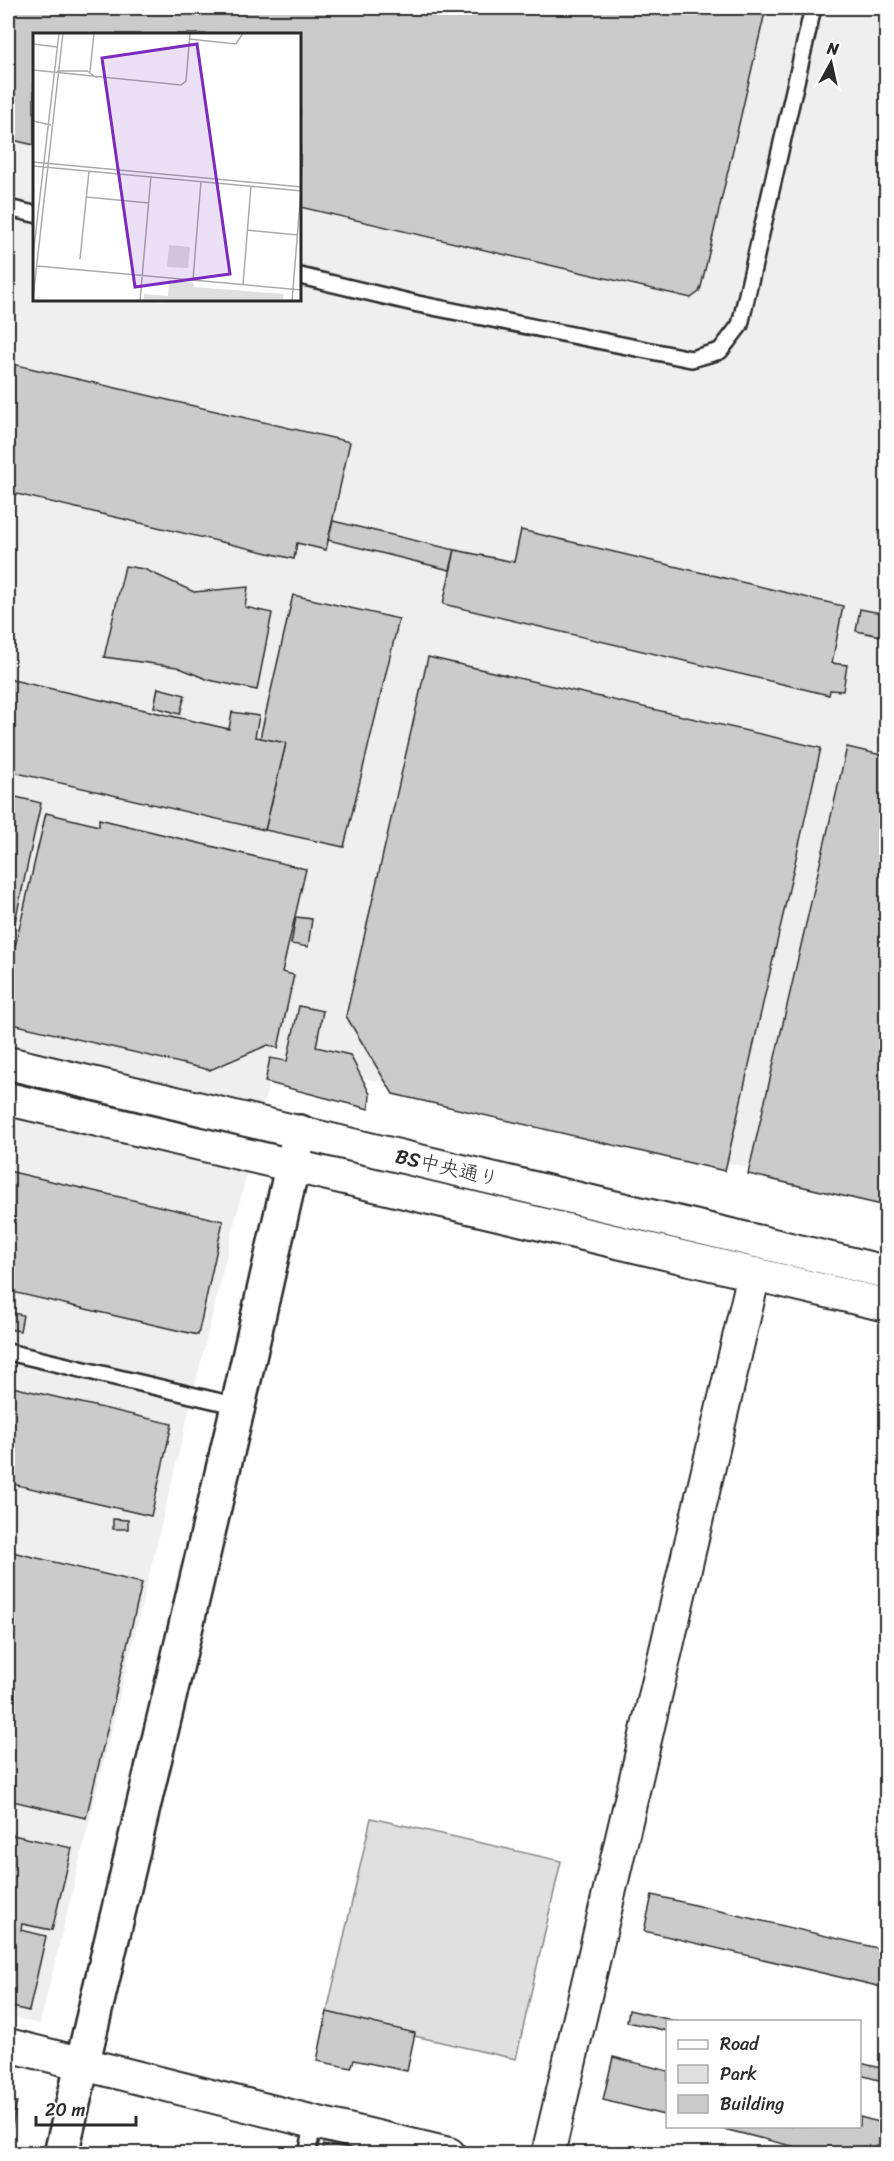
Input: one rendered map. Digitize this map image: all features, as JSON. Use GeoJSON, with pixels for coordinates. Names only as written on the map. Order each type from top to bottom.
{"type":"FeatureCollection","features":[{"type":"Feature","properties":{"kind":"street","name":"BS中央通り"},"geometry":{"type":"LineString","coordinates":[[8,1063],[886,1272]]}},
{"type":"Feature","properties":{"kind":"street","name":"BS中央通り"},"geometry":{"type":"LineString","coordinates":[[8,1100],[886,1305]]}},
{"type":"Feature","properties":{"kind":"street"},"geometry":{"type":"LineString","coordinates":[[61,2154],[238,1406],[300,1132]]}},
{"type":"Feature","properties":{"kind":"street"},"geometry":{"type":"LineString","coordinates":[[548,2154],[754,1274]]}},
{"type":"Feature","properties":{"kind":"street"},"geometry":{"type":"LineString","coordinates":[[8,2045],[449,2154]]}},
{"type":"Feature","properties":{"kind":"lane"},"geometry":{"type":"LineString","coordinates":[[302,276],[418,304],[691,359],[720,351],[740,325],[813,8]]}},
{"type":"Feature","properties":{"kind":"lane"},"geometry":{"type":"LineString","coordinates":[[8,208],[33,214]]}},
{"type":"Feature","properties":{"kind":"lane"},"geometry":{"type":"LineString","coordinates":[[8,1352],[238,1406]]}},
{"type":"Feature","properties":{"kind":"lane"},"geometry":{"type":"LineString","coordinates":[[307,2154],[314,2122]]}},
{"type":"Feature","properties":{"kind":"shaded area"},"geometry":{"type":"Polygon","coordinates":[[[8,8],[886,8],[886,1200],[275,1057],[40,2024],[8,2016],[8,8]]]}},
{"type":"Feature","properties":{"kind":"green space"},"geometry":{"type":"Polygon","coordinates":[[[371,1818],[561,1861],[516,2059],[326,2016],[371,1818]]]}},
{"type":"Feature","properties":{"kind":"green space"},"geometry":{"type":"Polygon","coordinates":[[[324,2143],[370,2153],[322,2153],[324,2143]]]}},
{"type":"Feature","properties":{"kind":"building"},"geometry":{"type":"Polygon","coordinates":[[[8,8],[766,8],[701,287],[699,292],[691,298],[302,207],[302,33],[33,33],[33,145],[8,139],[8,8]]]}},
{"type":"Feature","properties":{"kind":"building"},"geometry":{"type":"Polygon","coordinates":[[[8,363],[350,442],[326,550],[297,543],[294,559],[8,492],[8,363]]]}},
{"type":"Feature","properties":{"kind":"building"},"geometry":{"type":"Polygon","coordinates":[[[333,521],[455,550],[450,570],[328,540],[333,521]]]}},
{"type":"Feature","properties":{"kind":"building"},"geometry":{"type":"Polygon","coordinates":[[[521,530],[843,606],[832,663],[847,665],[843,691],[830,690],[829,695],[443,604],[455,550],[514,562],[521,530]]]}},
{"type":"Feature","properties":{"kind":"building"},"geometry":{"type":"Polygon","coordinates":[[[125,566],[144,569],[194,592],[248,587],[245,607],[272,613],[257,690],[209,680],[177,667],[104,657],[125,566]]]}},
{"type":"Feature","properties":{"kind":"building"},"geometry":{"type":"Polygon","coordinates":[[[293,595],[399,619],[344,847],[265,830],[286,743],[260,738],[293,595]]]}},
{"type":"Feature","properties":{"kind":"building"},"geometry":{"type":"Polygon","coordinates":[[[860,609],[886,614],[881,636],[856,631],[860,609]]]}},
{"type":"Feature","properties":{"kind":"building"},"geometry":{"type":"Polygon","coordinates":[[[428,657],[821,748],[725,1171],[393,1094],[346,1016],[428,657]]]}},
{"type":"Feature","properties":{"kind":"building"},"geometry":{"type":"Polygon","coordinates":[[[8,679],[229,729],[232,712],[259,716],[255,737],[286,743],[265,830],[8,771],[8,679]]]}},
{"type":"Feature","properties":{"kind":"building"},"geometry":{"type":"Polygon","coordinates":[[[158,688],[185,695],[180,714],[154,707],[158,688]]]}},
{"type":"Feature","properties":{"kind":"building"},"geometry":{"type":"Polygon","coordinates":[[[847,747],[886,756],[886,1206],[748,1174],[847,747]]]}},
{"type":"Feature","properties":{"kind":"building"},"geometry":{"type":"Polygon","coordinates":[[[8,795],[41,803],[8,954],[8,795]]]}},
{"type":"Feature","properties":{"kind":"building"},"geometry":{"type":"Polygon","coordinates":[[[46,813],[99,826],[99,819],[306,869],[282,972],[294,975],[278,1048],[268,1045],[210,1070],[8,1023],[8,977],[46,813]]]}},
{"type":"Feature","properties":{"kind":"building"},"geometry":{"type":"Polygon","coordinates":[[[296,917],[312,919],[308,947],[291,944],[296,917]]]}},
{"type":"Feature","properties":{"kind":"building"},"geometry":{"type":"Polygon","coordinates":[[[299,1006],[323,1011],[316,1047],[350,1055],[370,1094],[369,1109],[265,1082],[270,1058],[287,1061],[299,1006]]]}},
{"type":"Feature","properties":{"kind":"building"},"geometry":{"type":"Polygon","coordinates":[[[8,1171],[223,1221],[198,1335],[8,1291],[8,1171]]]}},
{"type":"Feature","properties":{"kind":"building"},"geometry":{"type":"Polygon","coordinates":[[[8,1312],[23,1315],[20,1331],[8,1329],[8,1312]]]}},
{"type":"Feature","properties":{"kind":"building"},"geometry":{"type":"Polygon","coordinates":[[[8,1386],[172,1424],[151,1516],[8,1483],[8,1386]]]}},
{"type":"Feature","properties":{"kind":"building"},"geometry":{"type":"Polygon","coordinates":[[[113,1519],[128,1520],[128,1529],[113,1529],[113,1519]]]}},
{"type":"Feature","properties":{"kind":"building"},"geometry":{"type":"Polygon","coordinates":[[[8,1551],[142,1583],[86,1818],[8,1800],[8,1551]]]}},
{"type":"Feature","properties":{"kind":"building"},"geometry":{"type":"Polygon","coordinates":[[[8,1834],[72,1848],[52,1930],[22,1924],[21,1930],[46,1936],[29,2011],[8,2006],[8,1834]]]}},
{"type":"Feature","properties":{"kind":"building"},"geometry":{"type":"Polygon","coordinates":[[[652,1895],[886,1950],[886,1988],[644,1931],[652,1895]]]}},
{"type":"Feature","properties":{"kind":"building"},"geometry":{"type":"Polygon","coordinates":[[[629,2010],[672,2020],[666,2020],[666,2031],[627,2022],[629,2010]]]}},
{"type":"Feature","properties":{"kind":"building"},"geometry":{"type":"Polygon","coordinates":[[[327,2012],[415,2033],[407,2071],[354,2060],[351,2068],[317,2061],[327,2012]]]}},
{"type":"Feature","properties":{"kind":"building"},"geometry":{"type":"Polygon","coordinates":[[[613,2057],[666,2070],[666,2116],[603,2100],[613,2057]]]}},
{"type":"Feature","properties":{"kind":"building"},"geometry":{"type":"Polygon","coordinates":[[[861,2063],[886,2069],[886,2082],[861,2075],[861,2063]]]}},
{"type":"Feature","properties":{"kind":"building"},"geometry":{"type":"Polygon","coordinates":[[[8,2100],[17,2102],[8,2145],[8,2100]]]}},
{"type":"Feature","properties":{"kind":"building"},"geometry":{"type":"Polygon","coordinates":[[[861,2117],[886,2124],[886,2154],[823,2154],[720,2128],[861,2128],[861,2117]]]}}]}
